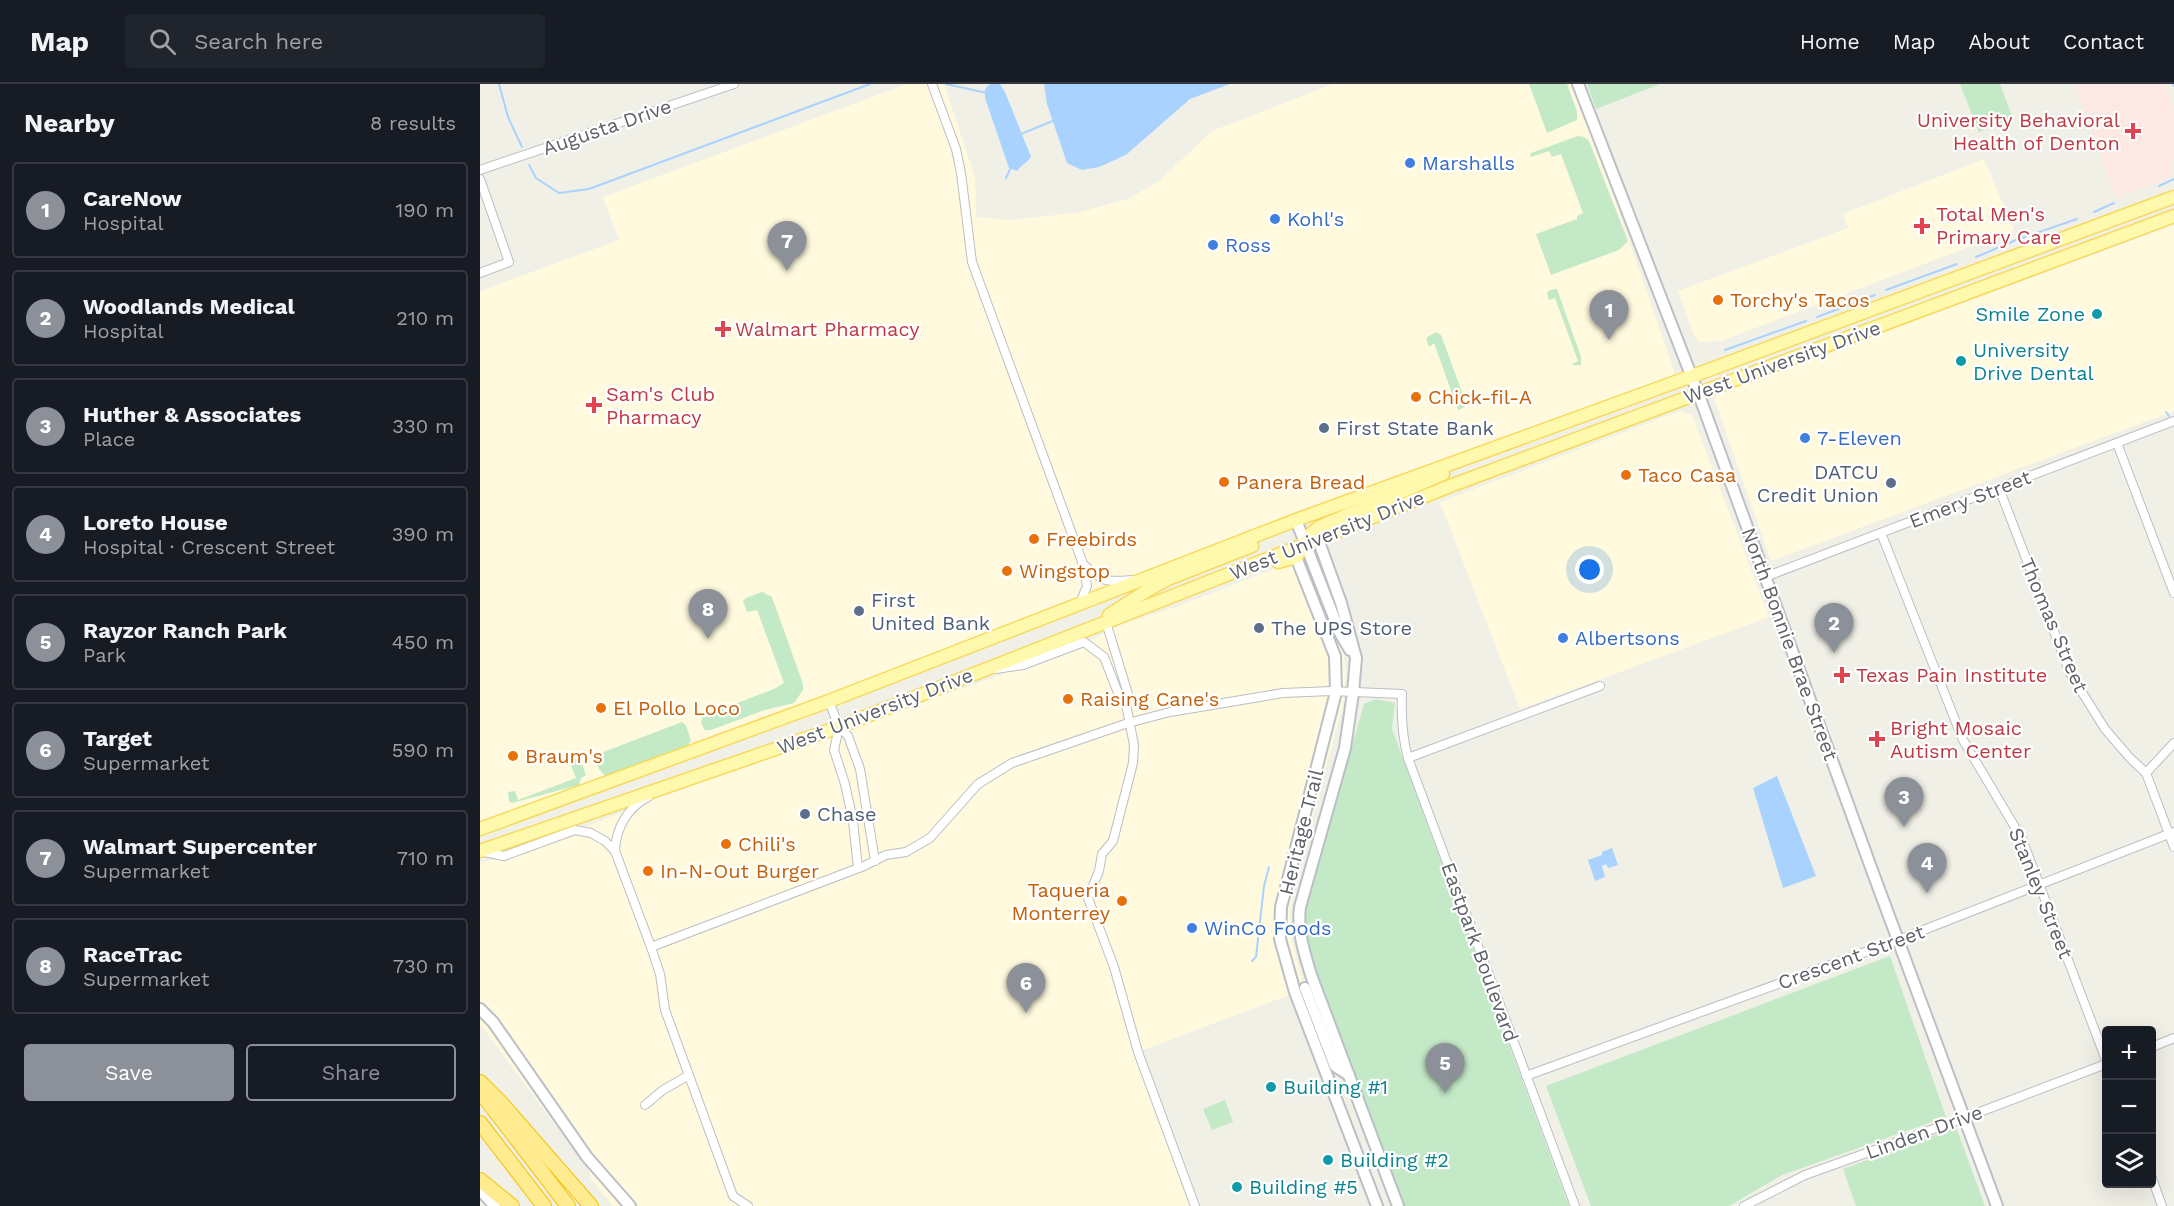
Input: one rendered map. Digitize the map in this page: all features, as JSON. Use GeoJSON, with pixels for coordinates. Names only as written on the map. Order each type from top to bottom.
{"type":"FeatureCollection","features":[{"type":"Feature","properties":{"kind":"highway"},"geometry":{"type":"LineString","coordinates":[[480,1082],[591,1206]]}},
{"type":"Feature","properties":{"kind":"highway"},"geometry":{"type":"LineString","coordinates":[[480,1091],[568,1206]]}},
{"type":"Feature","properties":{"kind":"highway"},"geometry":{"type":"LineString","coordinates":[[480,1123],[544,1206]]}},
{"type":"Feature","properties":{"kind":"highway"},"geometry":{"type":"LineString","coordinates":[[480,1180],[512,1206]]}},
{"type":"Feature","properties":{"kind":"main road","name":"West University Drive"},"geometry":{"type":"LineString","coordinates":[[480,829],[599,787],[829,700],[1296,520],[2174,197]]}},
{"type":"Feature","properties":{"kind":"main road","name":"West University Drive"},"geometry":{"type":"LineString","coordinates":[[480,851],[839,727],[1450,486],[2174,216]]}},
{"type":"Feature","properties":{"kind":"main road"},"geometry":{"type":"LineString","coordinates":[[1972,272],[1978,288]]}},
{"type":"Feature","properties":{"kind":"main road"},"geometry":{"type":"LineString","coordinates":[[1165,599],[1180,602],[1296,557],[1312,542],[1311,534],[1319,527],[1422,484],[1463,459]]}},
{"type":"Feature","properties":{"kind":"main road"},"geometry":{"type":"LineString","coordinates":[[1088,629],[1168,579],[1281,534],[1296,520]]}},
{"type":"Feature","properties":{"kind":"main road"},"geometry":{"type":"LineString","coordinates":[[599,787],[606,807]]}},
{"type":"Feature","properties":{"kind":"street","name":"Augusta Drive"},"geometry":{"type":"LineString","coordinates":[[480,170],[734,84]]}},
{"type":"Feature","properties":{"kind":"street"},"geometry":{"type":"LineString","coordinates":[[932,84],[956,149],[972,262],[1083,564],[1087,586],[1080,603]]}},
{"type":"Feature","properties":{"kind":"street","name":"North Bonnie Brae Street"},"geometry":{"type":"LineString","coordinates":[[1578,84],[1698,393],[1997,1206]]}},
{"type":"Feature","properties":{"kind":"street"},"geometry":{"type":"LineString","coordinates":[[480,179],[509,262],[480,273]]}},
{"type":"Feature","properties":{"kind":"street","name":"Emery Street"},"geometry":{"type":"LineString","coordinates":[[1766,577],[2174,422]]}},
{"type":"Feature","properties":{"kind":"street"},"geometry":{"type":"LineString","coordinates":[[2117,443],[2174,593]]}},
{"type":"Feature","properties":{"kind":"street","name":"Thomas Street"},"geometry":{"type":"LineString","coordinates":[[1999,488],[2076,685],[2105,729],[2130,759],[2145,772],[2172,833],[2174,847]]}},
{"type":"Feature","properties":{"kind":"street","name":"Heritage Trail"},"geometry":{"type":"LineString","coordinates":[[1296,520],[1312,542],[1340,633],[1355,663],[1345,748],[1300,907],[1298,925],[1300,941],[1395,1196]]}},
{"type":"Feature","properties":{"kind":"street","name":"Stanley Street"},"geometry":{"type":"LineString","coordinates":[[1881,533],[1963,740],[2022,839],[2102,1051]]}},
{"type":"Feature","properties":{"kind":"street","name":"Heritage Trail"},"geometry":{"type":"LineString","coordinates":[[1296,557],[1335,656],[1336,692],[1281,907],[1280,939],[1295,992],[1375,1201]]}},
{"type":"Feature","properties":{"kind":"street"},"geometry":{"type":"LineString","coordinates":[[1083,564],[1096,576],[1108,582],[1144,579]]}},
{"type":"Feature","properties":{"kind":"street"},"geometry":{"type":"LineString","coordinates":[[1106,622],[1128,694],[1125,699],[1134,745],[1133,763],[1113,841],[1102,854],[1099,871],[1088,898],[1114,967],[1138,1052],[1195,1206]]}},
{"type":"Feature","properties":{"kind":"street"},"geometry":{"type":"LineString","coordinates":[[979,672],[1023,666],[1084,642],[1104,657],[1120,698],[1125,699]]}},
{"type":"Feature","properties":{"kind":"street"},"geometry":{"type":"LineString","coordinates":[[1408,758],[1600,686]]}},
{"type":"Feature","properties":{"kind":"street"},"geometry":{"type":"LineString","coordinates":[[651,947],[858,868],[886,855],[906,852],[930,838],[978,784],[1012,763],[1130,722],[1170,712],[1283,693],[1353,693]]}},
{"type":"Feature","properties":{"kind":"street","name":"Eastpark Boulevard"},"geometry":{"type":"LineString","coordinates":[[1353,693],[1402,694],[1400,720],[1408,758],[1575,1206]]}},
{"type":"Feature","properties":{"kind":"street"},"geometry":{"type":"LineString","coordinates":[[829,700],[839,727],[848,736],[860,769],[875,861]]}},
{"type":"Feature","properties":{"kind":"street"},"geometry":{"type":"LineString","coordinates":[[839,727],[834,750],[845,784],[853,821],[858,868]]}},
{"type":"Feature","properties":{"kind":"street"},"geometry":{"type":"LineString","coordinates":[[2145,772],[2174,743]]}},
{"type":"Feature","properties":{"kind":"street"},"geometry":{"type":"LineString","coordinates":[[677,783],[642,800],[621,822],[615,837],[615,851],[660,974],[665,1010],[734,1196],[748,1206]]}},
{"type":"Feature","properties":{"kind":"street"},"geometry":{"type":"LineString","coordinates":[[480,851],[504,856],[575,830],[591,833],[605,841],[615,851]]}},
{"type":"Feature","properties":{"kind":"street","name":"Crescent Street"},"geometry":{"type":"LineString","coordinates":[[1526,1076],[1898,940],[2172,833]]}},
{"type":"Feature","properties":{"kind":"street"},"geometry":{"type":"LineString","coordinates":[[1305,988],[1335,1066],[1349,1075]]}},
{"type":"Feature","properties":{"kind":"street"},"geometry":{"type":"LineString","coordinates":[[480,1009],[494,1022],[587,1157],[630,1206]]}},
{"type":"Feature","properties":{"kind":"street"},"geometry":{"type":"LineString","coordinates":[[2156,1045],[2174,1038]]}},
{"type":"Feature","properties":{"kind":"street","name":"Linden Drive"},"geometry":{"type":"LineString","coordinates":[[1744,1206],[1805,1175],[1964,1118],[2102,1064]]}},
{"type":"Feature","properties":{"kind":"street"},"geometry":{"type":"LineString","coordinates":[[645,1105],[663,1090],[689,1075]]}},
{"type":"Feature","properties":{"kind":"street"},"geometry":{"type":"LineString","coordinates":[[2155,1188],[2162,1206]]}},
{"type":"Feature","properties":{"kind":"street"},"geometry":{"type":"LineString","coordinates":[[480,1190],[495,1206]]}},
{"type":"Feature","properties":{"kind":"street"},"geometry":{"type":"LineString","coordinates":[[1375,1201],[1395,1196]]}},
{"type":"Feature","properties":{"kind":"shaded area"},"geometry":{"type":"Polygon","coordinates":[[[907,84],[944,84],[975,177],[976,217],[1009,220],[1076,213],[1128,199],[1159,181],[1212,131],[1333,84],[1575,84],[1675,374],[1491,449],[480,829],[480,291],[619,240],[603,197],[907,84]]]}},
{"type":"Feature","properties":{"kind":"shaded area","name":"University Behavioral Health of Denton"},"geometry":{"type":"Polygon","coordinates":[[[2075,84],[2164,84],[2174,110],[2174,152],[2170,178],[2116,198],[2075,84]]]}},
{"type":"Feature","properties":{"kind":"shaded area"},"geometry":{"type":"Polygon","coordinates":[[[1984,159],[2014,230],[1721,341],[1699,342],[1694,335],[1678,291],[1848,228],[1843,214],[1984,159]]]}},
{"type":"Feature","properties":{"kind":"shaded area"},"geometry":{"type":"Polygon","coordinates":[[[2174,225],[2174,411],[1771,561],[1713,395],[2174,225]]]}},
{"type":"Feature","properties":{"kind":"shaded area"},"geometry":{"type":"Polygon","coordinates":[[[1680,411],[1692,415],[1769,617],[1520,709],[1440,502],[1680,411]]]}},
{"type":"Feature","properties":{"kind":"shaded area"},"geometry":{"type":"Polygon","coordinates":[[[1306,556],[1343,649],[1346,673],[1344,701],[1295,883],[1290,910],[1291,938],[1305,989],[1138,1052],[1196,1206],[613,1206],[591,1179],[589,1170],[480,1024],[480,863],[550,841],[912,703],[959,690],[1079,646],[1125,623],[1179,606],[1306,556]]]}},
{"type":"Feature","properties":{"kind":"green space"},"geometry":{"type":"Polygon","coordinates":[[[1529,84],[1567,84],[1577,111],[1577,120],[1547,133],[1529,84]]]}},
{"type":"Feature","properties":{"kind":"green space"},"geometry":{"type":"Polygon","coordinates":[[[1587,84],[1660,84],[1596,109],[1587,84]]]}},
{"type":"Feature","properties":{"kind":"green space"},"geometry":{"type":"Polygon","coordinates":[[[1960,84],[2000,84],[2013,119],[1979,132],[1960,84]]]}},
{"type":"Feature","properties":{"kind":"green space"},"geometry":{"type":"Polygon","coordinates":[[[1578,136],[1589,141],[1628,241],[1619,250],[1551,275],[1536,234],[1577,219],[1577,216],[1583,213],[1561,154],[1552,157],[1549,151],[1531,157],[1530,155],[1578,136]]]}},
{"type":"Feature","properties":{"kind":"green space"},"geometry":{"type":"Polygon","coordinates":[[[1557,289],[1581,357],[1581,365],[1572,364],[1578,361],[1555,298],[1549,300],[1548,291],[1557,289]]]}},
{"type":"Feature","properties":{"kind":"green space"},"geometry":{"type":"Polygon","coordinates":[[[1436,332],[1441,335],[1466,403],[1458,410],[1434,343],[1429,347],[1426,338],[1436,332]]]}},
{"type":"Feature","properties":{"kind":"green space"},"geometry":{"type":"Polygon","coordinates":[[[762,592],[772,597],[803,684],[803,690],[794,703],[705,730],[701,723],[703,716],[784,683],[757,610],[747,612],[743,601],[762,592]]]}},
{"type":"Feature","properties":{"kind":"green space"},"geometry":{"type":"Polygon","coordinates":[[[1376,699],[1395,703],[1392,729],[1569,1206],[1404,1206],[1312,959],[1305,929],[1307,903],[1364,704],[1376,699]]]}},
{"type":"Feature","properties":{"kind":"green space"},"geometry":{"type":"Polygon","coordinates":[[[682,722],[686,725],[691,741],[687,746],[612,775],[604,775],[599,769],[593,756],[682,722]]]}},
{"type":"Feature","properties":{"kind":"green space"},"geometry":{"type":"Polygon","coordinates":[[[580,759],[586,775],[581,778],[579,785],[512,803],[509,801],[508,792],[515,791],[518,800],[576,778],[570,763],[580,759]]]}},
{"type":"Feature","properties":{"kind":"green space"},"geometry":{"type":"Polygon","coordinates":[[[1890,956],[1946,1117],[1782,1175],[1729,1206],[1591,1206],[1546,1086],[1890,956]]]}},
{"type":"Feature","properties":{"kind":"green space"},"geometry":{"type":"Polygon","coordinates":[[[1225,1100],[1233,1122],[1212,1130],[1203,1109],[1225,1100]]]}},
{"type":"Feature","properties":{"kind":"green space"},"geometry":{"type":"Polygon","coordinates":[[[1956,1127],[1985,1206],[1856,1206],[1843,1169],[1956,1127]]]}},
{"type":"Feature","properties":{"kind":"water"},"geometry":{"type":"Polygon","coordinates":[[[990,84],[1000,84],[1005,92],[1031,157],[1017,171],[1009,168],[985,98],[985,89],[990,84]]]}},
{"type":"Feature","properties":{"kind":"water"},"geometry":{"type":"Polygon","coordinates":[[[1044,84],[1230,84],[1190,99],[1127,154],[1099,167],[1082,170],[1067,163],[1047,104],[1044,84]]]}},
{"type":"Feature","properties":{"kind":"water"},"geometry":{"type":"Polygon","coordinates":[[[1777,776],[1816,876],[1783,888],[1753,788],[1777,776]]]}},
{"type":"Feature","properties":{"kind":"water"},"geometry":{"type":"Polygon","coordinates":[[[1612,848],[1618,865],[1608,868],[1606,864],[1602,866],[1605,877],[1595,881],[1588,860],[1612,848]]]}},
{"type":"Feature","properties":{"kind":"waterway"},"geometry":{"type":"LineString","coordinates":[[499,84],[508,117],[522,147]]}},
{"type":"Feature","properties":{"kind":"waterway"},"geometry":{"type":"LineString","coordinates":[[529,165],[536,178],[559,193],[589,189],[870,84]]}},
{"type":"Feature","properties":{"kind":"waterway"},"geometry":{"type":"LineString","coordinates":[[946,84],[987,93]]}},
{"type":"Feature","properties":{"kind":"waterway"},"geometry":{"type":"LineString","coordinates":[[1021,134],[1055,120]]}},
{"type":"Feature","properties":{"kind":"waterway"},"geometry":{"type":"LineString","coordinates":[[1006,178],[1011,167]]}},
{"type":"Feature","properties":{"kind":"waterway"},"geometry":{"type":"LineString","coordinates":[[2159,186],[2174,179]]}},
{"type":"Feature","properties":{"kind":"waterway"},"geometry":{"type":"LineString","coordinates":[[2094,212],[2114,203]]}},
{"type":"Feature","properties":{"kind":"waterway"},"geometry":{"type":"LineString","coordinates":[[1976,257],[2016,240],[2077,219]]}},
{"type":"Feature","properties":{"kind":"waterway"},"geometry":{"type":"LineString","coordinates":[[1886,290],[1957,264]]}},
{"type":"Feature","properties":{"kind":"waterway"},"geometry":{"type":"LineString","coordinates":[[1817,317],[1875,295]]}},
{"type":"Feature","properties":{"kind":"waterway"},"geometry":{"type":"LineString","coordinates":[[1725,350],[1806,321]]}},
{"type":"Feature","properties":{"kind":"waterway"},"geometry":{"type":"LineString","coordinates":[[2166,412],[2169,416]]}},
{"type":"Feature","properties":{"kind":"waterway"},"geometry":{"type":"LineString","coordinates":[[1252,961],[1256,957],[1264,886],[1269,867]]}},
{"type":"Feature","properties":{"kind":"place","name":"University Behavioral Health of Denton"},"geometry":{"type":"Point","coordinates":[2133,131]}},
{"type":"Feature","properties":{"kind":"place","name":"Marshalls"},"geometry":{"type":"Point","coordinates":[1410,163]}},
{"type":"Feature","properties":{"kind":"place","name":"Kohl's"},"geometry":{"type":"Point","coordinates":[1275,219]}},
{"type":"Feature","properties":{"kind":"place","name":"Total Men's Primary Care"},"geometry":{"type":"Point","coordinates":[1922,226]}},
{"type":"Feature","properties":{"kind":"place","name":"Ross"},"geometry":{"type":"Point","coordinates":[1213,245]}},
{"type":"Feature","properties":{"kind":"place","name":"Walmart Supercenter"},"geometry":{"type":"Point","coordinates":[787,271]}},
{"type":"Feature","properties":{"kind":"place","name":"Torchy's Tacos"},"geometry":{"type":"Point","coordinates":[1718,300]}},
{"type":"Feature","properties":{"kind":"place","name":"Smile Zone"},"geometry":{"type":"Point","coordinates":[2097,314]}},
{"type":"Feature","properties":{"kind":"place","name":"Walmart Pharmacy"},"geometry":{"type":"Point","coordinates":[723,329]}},
{"type":"Feature","properties":{"kind":"place","name":"CareNow"},"geometry":{"type":"Point","coordinates":[1609,340]}},
{"type":"Feature","properties":{"kind":"place","name":"University Drive Dental"},"geometry":{"type":"Point","coordinates":[1961,361]}},
{"type":"Feature","properties":{"kind":"place","name":"Chick-fil-A"},"geometry":{"type":"Point","coordinates":[1416,397]}},
{"type":"Feature","properties":{"kind":"place","name":"Sam's Club Pharmacy"},"geometry":{"type":"Point","coordinates":[594,405]}},
{"type":"Feature","properties":{"kind":"place","name":"First State Bank"},"geometry":{"type":"Point","coordinates":[1324,428]}},
{"type":"Feature","properties":{"kind":"place","name":"7-Eleven"},"geometry":{"type":"Point","coordinates":[1805,438]}},
{"type":"Feature","properties":{"kind":"place","name":"Taco Casa"},"geometry":{"type":"Point","coordinates":[1626,475]}},
{"type":"Feature","properties":{"kind":"place","name":"Panera Bread"},"geometry":{"type":"Point","coordinates":[1224,482]}},
{"type":"Feature","properties":{"kind":"place","name":"DATCU Credit Union"},"geometry":{"type":"Point","coordinates":[1891,483]}},
{"type":"Feature","properties":{"kind":"place","name":"Freebirds"},"geometry":{"type":"Point","coordinates":[1034,539]}},
{"type":"Feature","properties":{"kind":"place","name":"Wingstop"},"geometry":{"type":"Point","coordinates":[1007,571]}},
{"type":"Feature","properties":{"kind":"place","name":"First United Bank"},"geometry":{"type":"Point","coordinates":[859,611]}},
{"type":"Feature","properties":{"kind":"place","name":"The UPS Store"},"geometry":{"type":"Point","coordinates":[1259,628]}},
{"type":"Feature","properties":{"kind":"place","name":"Albertsons"},"geometry":{"type":"Point","coordinates":[1563,638]}},
{"type":"Feature","properties":{"kind":"place","name":"RaceTrac"},"geometry":{"type":"Point","coordinates":[708,639]}},
{"type":"Feature","properties":{"kind":"place","name":"Woodlands Medical"},"geometry":{"type":"Point","coordinates":[1834,653]}},
{"type":"Feature","properties":{"kind":"place","name":"Texas Pain Institute"},"geometry":{"type":"Point","coordinates":[1842,675]}},
{"type":"Feature","properties":{"kind":"place","name":"Raising Cane's"},"geometry":{"type":"Point","coordinates":[1068,699]}},
{"type":"Feature","properties":{"kind":"place","name":"El Pollo Loco"},"geometry":{"type":"Point","coordinates":[601,708]}},
{"type":"Feature","properties":{"kind":"place","name":"Bright Mosaic Autism Center"},"geometry":{"type":"Point","coordinates":[1877,739]}},
{"type":"Feature","properties":{"kind":"place","name":"Braum's"},"geometry":{"type":"Point","coordinates":[513,756]}},
{"type":"Feature","properties":{"kind":"place","name":"Chase"},"geometry":{"type":"Point","coordinates":[805,814]}},
{"type":"Feature","properties":{"kind":"place","name":"Huther & Associates"},"geometry":{"type":"Point","coordinates":[1904,827]}},
{"type":"Feature","properties":{"kind":"place","name":"Chili's"},"geometry":{"type":"Point","coordinates":[726,844]}},
{"type":"Feature","properties":{"kind":"place","name":"In-N-Out Burger"},"geometry":{"type":"Point","coordinates":[648,871]}},
{"type":"Feature","properties":{"kind":"place","name":"Loreto House"},"geometry":{"type":"Point","coordinates":[1927,893]}},
{"type":"Feature","properties":{"kind":"place","name":"Taqueria Monterrey"},"geometry":{"type":"Point","coordinates":[1122,901]}},
{"type":"Feature","properties":{"kind":"place","name":"WinCo Foods"},"geometry":{"type":"Point","coordinates":[1192,928]}},
{"type":"Feature","properties":{"kind":"place","name":"Target"},"geometry":{"type":"Point","coordinates":[1026,1013]}},
{"type":"Feature","properties":{"kind":"place","name":"Building #1"},"geometry":{"type":"Point","coordinates":[1271,1087]}},
{"type":"Feature","properties":{"kind":"place","name":"Rayzor Ranch Park"},"geometry":{"type":"Point","coordinates":[1445,1093]}},
{"type":"Feature","properties":{"kind":"place","name":"Building #2"},"geometry":{"type":"Point","coordinates":[1328,1160]}},
{"type":"Feature","properties":{"kind":"place","name":"Building #5"},"geometry":{"type":"Point","coordinates":[1237,1187]}}]}
